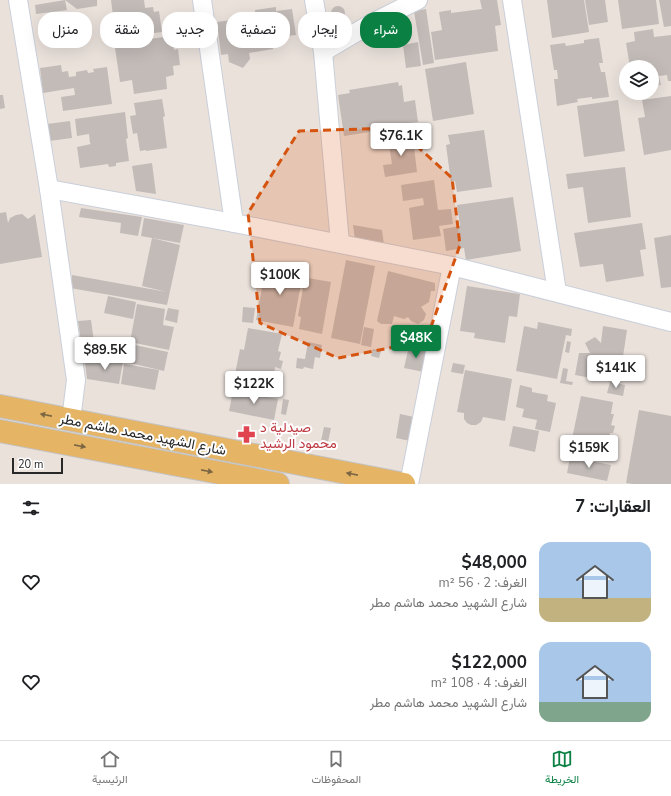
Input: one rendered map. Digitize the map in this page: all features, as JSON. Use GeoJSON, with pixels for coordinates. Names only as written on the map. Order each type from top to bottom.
{"type":"FeatureCollection","features":[{"type":"Feature","properties":{"kind":"main road","name":"شارع الشهيد محمد هاشم مطر"},"geometry":{"type":"LineString","coordinates":[[0,406],[404,484]]}},
{"type":"Feature","properties":{"kind":"main road","name":"شارع الشهيد محمد هاشم مطر"},"geometry":{"type":"LineString","coordinates":[[0,431],[278,484]]}},
{"type":"Feature","properties":{"kind":"street"},"geometry":{"type":"LineString","coordinates":[[18,0],[49,189],[76,380],[71,420]]}},
{"type":"Feature","properties":{"kind":"street"},"geometry":{"type":"LineString","coordinates":[[202,0],[234,223]]}},
{"type":"Feature","properties":{"kind":"street"},"geometry":{"type":"LineString","coordinates":[[314,0],[322,52],[340,243]]}},
{"type":"Feature","properties":{"kind":"street"},"geometry":{"type":"LineString","coordinates":[[322,52],[372,22],[418,0]]}},
{"type":"Feature","properties":{"kind":"street"},"geometry":{"type":"LineString","coordinates":[[512,0],[557,292]]}},
{"type":"Feature","properties":{"kind":"street"},"geometry":{"type":"LineString","coordinates":[[49,189],[340,243],[452,266],[671,322]]}},
{"type":"Feature","properties":{"kind":"street"},"geometry":{"type":"LineString","coordinates":[[409,484],[452,266]]}},
{"type":"Feature","properties":{"kind":"highlighted area"},"geometry":{"type":"Polygon","coordinates":[[[397,128],[452,178],[460,245],[426,341],[338,358],[260,323],[248,213],[299,131],[397,128]]]}},
{"type":"Feature","properties":{"kind":"building"},"geometry":{"type":"Polygon","coordinates":[[[65,0],[97,0],[97,6],[77,9],[65,0]]]}},
{"type":"Feature","properties":{"kind":"building"},"geometry":{"type":"Polygon","coordinates":[[[65,0],[67,10],[38,12],[38,14],[36,14],[35,5],[65,0]]]}},
{"type":"Feature","properties":{"kind":"building"},"geometry":{"type":"Polygon","coordinates":[[[111,0],[144,0],[145,8],[153,7],[154,12],[112,12],[111,0]]]}},
{"type":"Feature","properties":{"kind":"building"},"geometry":{"type":"Polygon","coordinates":[[[480,0],[497,0],[501,25],[495,26],[498,51],[435,60],[431,32],[442,30],[439,12],[451,10],[451,13],[482,9],[480,0]]]}},
{"type":"Feature","properties":{"kind":"building"},"geometry":{"type":"Polygon","coordinates":[[[547,0],[584,0],[589,32],[552,38],[547,0]]]}},
{"type":"Feature","properties":{"kind":"building"},"geometry":{"type":"Polygon","coordinates":[[[585,0],[605,0],[608,22],[589,25],[585,0]]]}},
{"type":"Feature","properties":{"kind":"building"},"geometry":{"type":"Polygon","coordinates":[[[618,0],[656,0],[659,24],[622,29],[618,0]]]}},
{"type":"Feature","properties":{"kind":"building"},"geometry":{"type":"Polygon","coordinates":[[[659,0],[671,0],[671,26],[664,27],[659,0]]]}},
{"type":"Feature","properties":{"kind":"building"},"geometry":{"type":"Polygon","coordinates":[[[335,6],[341,6],[345,12],[331,12],[335,6]]]}},
{"type":"Feature","properties":{"kind":"building"},"geometry":{"type":"Polygon","coordinates":[[[276,7],[276,11],[292,9],[296,35],[290,36],[290,12],[255,12],[255,10],[276,7]]]}},
{"type":"Feature","properties":{"kind":"building"},"geometry":{"type":"Polygon","coordinates":[[[426,9],[434,63],[423,65],[414,11],[426,9]]]}},
{"type":"Feature","properties":{"kind":"building"},"geometry":{"type":"Polygon","coordinates":[[[159,11],[162,32],[154,33],[154,12],[159,11]]]}},
{"type":"Feature","properties":{"kind":"building"},"geometry":{"type":"Polygon","coordinates":[[[226,21],[226,48],[273,49],[249,53],[250,59],[243,68],[229,62],[228,54],[221,55],[218,22],[226,21]]]}},
{"type":"Feature","properties":{"kind":"building"},"geometry":{"type":"Polygon","coordinates":[[[653,29],[654,37],[671,35],[671,81],[668,81],[667,75],[659,76],[659,60],[629,60],[626,43],[635,41],[634,32],[653,29]]]}},
{"type":"Feature","properties":{"kind":"building"},"geometry":{"type":"Polygon","coordinates":[[[162,37],[162,48],[174,48],[174,50],[178,49],[180,65],[173,66],[174,75],[166,77],[167,89],[134,94],[132,80],[120,82],[115,48],[154,48],[154,38],[162,37]]]}},
{"type":"Feature","properties":{"kind":"building"},"geometry":{"type":"Polygon","coordinates":[[[599,38],[603,63],[599,63],[601,72],[605,72],[609,97],[577,99],[578,102],[557,106],[554,79],[558,79],[557,70],[554,70],[550,45],[565,43],[566,46],[584,43],[584,40],[599,38]]]}},
{"type":"Feature","properties":{"kind":"building"},"geometry":{"type":"Polygon","coordinates":[[[418,42],[421,66],[406,68],[403,48],[412,48],[412,43],[418,42]]]}},
{"type":"Feature","properties":{"kind":"building"},"geometry":{"type":"Polygon","coordinates":[[[466,62],[474,114],[433,121],[425,69],[466,62]]]}},
{"type":"Feature","properties":{"kind":"building"},"geometry":{"type":"Polygon","coordinates":[[[61,65],[62,72],[68,71],[69,77],[76,76],[76,72],[87,70],[88,73],[94,72],[93,69],[107,67],[112,104],[63,111],[61,97],[75,95],[74,88],[43,93],[40,68],[61,65]]]}},
{"type":"Feature","properties":{"kind":"building"},"geometry":{"type":"Polygon","coordinates":[[[398,82],[399,86],[402,85],[404,102],[415,100],[418,122],[408,123],[408,126],[344,136],[338,95],[350,93],[349,90],[398,82]]]}},
{"type":"Feature","properties":{"kind":"building"},"geometry":{"type":"Polygon","coordinates":[[[0,95],[3,95],[5,108],[0,109],[0,95]]]}},
{"type":"Feature","properties":{"kind":"building"},"geometry":{"type":"Polygon","coordinates":[[[671,96],[671,150],[644,155],[638,118],[645,117],[642,100],[659,100],[659,98],[671,96]]]}},
{"type":"Feature","properties":{"kind":"building"},"geometry":{"type":"Polygon","coordinates":[[[162,99],[165,116],[163,117],[167,148],[140,151],[137,133],[133,134],[130,116],[136,115],[134,103],[162,99]]]}},
{"type":"Feature","properties":{"kind":"building"},"geometry":{"type":"Polygon","coordinates":[[[618,100],[625,151],[584,157],[577,106],[618,100]]]}},
{"type":"Feature","properties":{"kind":"building"},"geometry":{"type":"Polygon","coordinates":[[[125,112],[128,138],[126,139],[129,161],[116,163],[116,166],[109,167],[108,164],[80,168],[77,147],[91,144],[89,134],[77,136],[75,119],[125,112]]]}},
{"type":"Feature","properties":{"kind":"building"},"geometry":{"type":"Polygon","coordinates":[[[70,121],[72,138],[49,141],[47,124],[70,121]]]}},
{"type":"Feature","properties":{"kind":"building"},"geometry":{"type":"Polygon","coordinates":[[[484,130],[492,187],[457,192],[455,181],[451,182],[446,145],[450,144],[448,135],[484,130]]]}},
{"type":"Feature","properties":{"kind":"building"},"geometry":{"type":"Polygon","coordinates":[[[408,135],[409,148],[414,147],[417,172],[385,177],[383,165],[392,164],[388,138],[408,135]]]}},
{"type":"Feature","properties":{"kind":"building"},"geometry":{"type":"Polygon","coordinates":[[[152,163],[156,194],[136,191],[132,166],[152,163]]]}},
{"type":"Feature","properties":{"kind":"building"},"geometry":{"type":"Polygon","coordinates":[[[625,167],[631,217],[588,223],[583,187],[568,189],[566,174],[625,167]]]}},
{"type":"Feature","properties":{"kind":"building"},"geometry":{"type":"Polygon","coordinates":[[[434,180],[438,210],[451,209],[453,224],[439,226],[441,236],[413,240],[409,208],[424,205],[423,198],[403,201],[401,185],[434,180]]]}},
{"type":"Feature","properties":{"kind":"building"},"geometry":{"type":"Polygon","coordinates":[[[513,197],[521,251],[466,260],[464,248],[446,251],[443,229],[460,226],[457,205],[513,197]]]}},
{"type":"Feature","properties":{"kind":"building"},"geometry":{"type":"Polygon","coordinates":[[[81,208],[142,217],[138,236],[120,233],[121,223],[79,217],[81,208]]]}},
{"type":"Feature","properties":{"kind":"building"},"geometry":{"type":"Polygon","coordinates":[[[6,212],[8,223],[10,218],[16,215],[22,214],[28,219],[35,214],[42,257],[0,264],[0,213],[6,212]]]}},
{"type":"Feature","properties":{"kind":"building"},"geometry":{"type":"Polygon","coordinates":[[[144,218],[184,225],[180,243],[141,236],[144,218]]]}},
{"type":"Feature","properties":{"kind":"building"},"geometry":{"type":"Polygon","coordinates":[[[642,223],[646,249],[640,250],[644,276],[606,282],[603,264],[580,267],[574,233],[642,223]]]}},
{"type":"Feature","properties":{"kind":"building"},"geometry":{"type":"Polygon","coordinates":[[[353,225],[382,230],[384,245],[355,240],[353,225]]]}},
{"type":"Feature","properties":{"kind":"building"},"geometry":{"type":"Polygon","coordinates":[[[671,235],[671,287],[661,288],[654,238],[671,235]]]}},
{"type":"Feature","properties":{"kind":"building"},"geometry":{"type":"Polygon","coordinates":[[[152,238],[180,245],[167,305],[70,288],[72,275],[167,292],[142,286],[152,238]]]}},
{"type":"Feature","properties":{"kind":"building"},"geometry":{"type":"Polygon","coordinates":[[[346,260],[375,266],[360,344],[331,338],[346,260]]]}},
{"type":"Feature","properties":{"kind":"building"},"geometry":{"type":"Polygon","coordinates":[[[266,266],[303,273],[293,327],[256,320],[266,266]]]}},
{"type":"Feature","properties":{"kind":"building"},"geometry":{"type":"Polygon","coordinates":[[[388,271],[435,283],[435,291],[431,291],[429,302],[421,307],[426,314],[424,320],[418,324],[411,321],[408,317],[404,319],[394,316],[392,324],[381,324],[377,321],[388,271]]]}},
{"type":"Feature","properties":{"kind":"building"},"geometry":{"type":"Polygon","coordinates":[[[308,278],[331,282],[322,334],[299,329],[301,317],[298,316],[303,288],[306,289],[308,278]]]}},
{"type":"Feature","properties":{"kind":"building"},"geometry":{"type":"Polygon","coordinates":[[[467,286],[520,294],[517,317],[509,316],[505,343],[474,338],[475,333],[460,331],[467,286]]]}},
{"type":"Feature","properties":{"kind":"building"},"geometry":{"type":"Polygon","coordinates":[[[108,296],[136,302],[133,319],[104,313],[108,296]]]}},
{"type":"Feature","properties":{"kind":"building"},"geometry":{"type":"Polygon","coordinates":[[[137,304],[165,309],[163,325],[174,327],[169,350],[130,342],[137,304]]]}},
{"type":"Feature","properties":{"kind":"building"},"geometry":{"type":"Polygon","coordinates":[[[243,307],[255,308],[253,323],[242,322],[243,307]]]}},
{"type":"Feature","properties":{"kind":"building"},"geometry":{"type":"Polygon","coordinates":[[[168,308],[179,310],[177,323],[165,320],[168,308]]]}},
{"type":"Feature","properties":{"kind":"building"},"geometry":{"type":"Polygon","coordinates":[[[91,320],[95,348],[113,346],[115,358],[84,362],[78,321],[91,320]]]}},
{"type":"Feature","properties":{"kind":"building"},"geometry":{"type":"Polygon","coordinates":[[[538,322],[572,329],[571,336],[566,335],[557,379],[516,371],[524,326],[537,329],[538,322]]]}},
{"type":"Feature","properties":{"kind":"building"},"geometry":{"type":"Polygon","coordinates":[[[603,326],[627,330],[619,383],[575,375],[579,353],[590,353],[585,343],[595,337],[601,343],[603,326]]]}},
{"type":"Feature","properties":{"kind":"building"},"geometry":{"type":"Polygon","coordinates":[[[364,327],[374,329],[371,347],[361,345],[364,327]]]}},
{"type":"Feature","properties":{"kind":"building"},"geometry":{"type":"Polygon","coordinates":[[[248,328],[282,334],[278,351],[281,352],[279,360],[283,361],[281,369],[275,367],[273,381],[235,374],[240,349],[244,350],[248,328]]]}},
{"type":"Feature","properties":{"kind":"building"},"geometry":{"type":"Polygon","coordinates":[[[567,341],[571,342],[569,353],[565,352],[567,341]]]}},
{"type":"Feature","properties":{"kind":"building"},"geometry":{"type":"Polygon","coordinates":[[[308,342],[322,345],[320,358],[315,357],[313,369],[304,367],[303,369],[296,368],[297,358],[305,359],[308,342]]]}},
{"type":"Feature","properties":{"kind":"building"},"geometry":{"type":"Polygon","coordinates":[[[130,344],[168,352],[164,371],[126,362],[130,344]]]}},
{"type":"Feature","properties":{"kind":"building"},"geometry":{"type":"Polygon","coordinates":[[[409,346],[428,350],[424,372],[404,368],[409,346]]]}},
{"type":"Feature","properties":{"kind":"building"},"geometry":{"type":"Polygon","coordinates":[[[373,349],[381,351],[379,358],[371,356],[373,349]]]}},
{"type":"Feature","properties":{"kind":"building"},"geometry":{"type":"Polygon","coordinates":[[[112,360],[123,362],[119,384],[87,379],[85,363],[112,360]]]}},
{"type":"Feature","properties":{"kind":"building"},"geometry":{"type":"Polygon","coordinates":[[[453,363],[465,365],[463,374],[451,372],[453,363]]]}},
{"type":"Feature","properties":{"kind":"building"},"geometry":{"type":"Polygon","coordinates":[[[124,364],[159,370],[155,390],[121,384],[124,364]]]}},
{"type":"Feature","properties":{"kind":"building"},"geometry":{"type":"Polygon","coordinates":[[[563,368],[568,369],[566,381],[573,382],[572,385],[560,383],[563,368]]]}},
{"type":"Feature","properties":{"kind":"building"},"geometry":{"type":"Polygon","coordinates":[[[465,370],[512,379],[505,421],[483,417],[481,422],[476,425],[471,425],[464,419],[464,413],[457,412],[465,370]]]}},
{"type":"Feature","properties":{"kind":"building"},"geometry":{"type":"Polygon","coordinates":[[[610,382],[625,385],[623,396],[607,393],[610,382]]]}},
{"type":"Feature","properties":{"kind":"building"},"geometry":{"type":"Polygon","coordinates":[[[520,385],[532,388],[532,392],[548,395],[547,401],[556,403],[550,432],[535,429],[537,420],[522,417],[524,409],[516,407],[520,385]]]}},
{"type":"Feature","properties":{"kind":"building"},"geometry":{"type":"Polygon","coordinates":[[[233,391],[278,399],[274,420],[229,411],[233,391]]]}},
{"type":"Feature","properties":{"kind":"building"},"geometry":{"type":"Polygon","coordinates":[[[581,396],[613,402],[611,414],[614,414],[611,425],[615,426],[613,433],[610,433],[608,444],[604,443],[602,454],[570,448],[581,396]]]}},
{"type":"Feature","properties":{"kind":"building"},"geometry":{"type":"Polygon","coordinates":[[[283,399],[289,400],[286,415],[281,414],[283,399]]]}},
{"type":"Feature","properties":{"kind":"building"},"geometry":{"type":"Polygon","coordinates":[[[639,410],[671,416],[671,484],[626,483],[639,410]]]}},
{"type":"Feature","properties":{"kind":"building"},"geometry":{"type":"Polygon","coordinates":[[[400,414],[414,417],[410,441],[396,438],[400,414]]]}},
{"type":"Feature","properties":{"kind":"building"},"geometry":{"type":"Polygon","coordinates":[[[513,426],[539,431],[535,452],[509,446],[513,426]]]}},
{"type":"Feature","properties":{"kind":"building"},"geometry":{"type":"Polygon","coordinates":[[[324,427],[331,428],[328,442],[321,441],[324,427]]]}},
{"type":"Feature","properties":{"kind":"building"},"geometry":{"type":"Polygon","coordinates":[[[570,457],[611,465],[607,481],[567,473],[570,457]]]}},
{"type":"Feature","properties":{"kind":"place","name":"صيدلية د محمود الرشيد"},"geometry":{"type":"Point","coordinates":[247,435]}}]}
